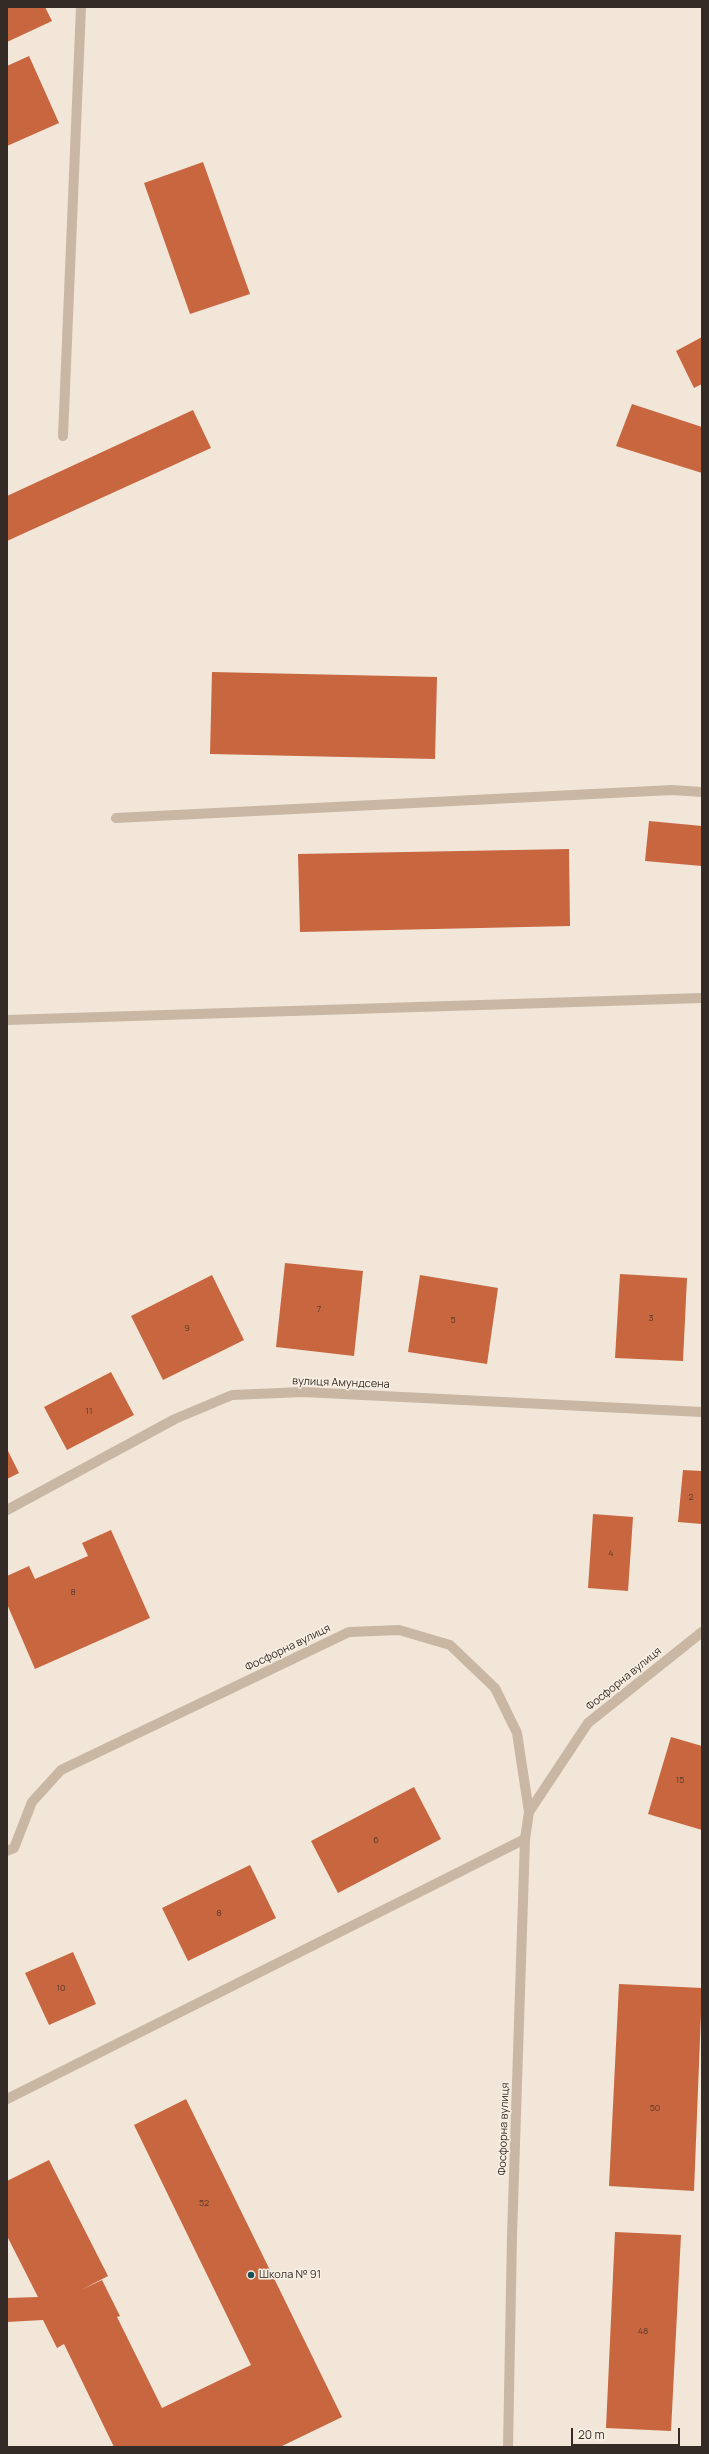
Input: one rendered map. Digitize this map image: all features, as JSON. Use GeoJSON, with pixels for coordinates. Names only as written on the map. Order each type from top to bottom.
{"type":"FeatureCollection","features":[{"type":"Feature","properties":{"kind":"street"},"geometry":{"type":"LineString","coordinates":[[63,436],[81,7]]}},
{"type":"Feature","properties":{"kind":"street"},"geometry":{"type":"LineString","coordinates":[[116,818],[672,790],[702,792]]}},
{"type":"Feature","properties":{"kind":"street"},"geometry":{"type":"LineString","coordinates":[[7,1020],[702,998]]}},
{"type":"Feature","properties":{"kind":"street","name":"вулиця Амундсена"},"geometry":{"type":"LineString","coordinates":[[7,1510],[175,1419],[232,1395],[303,1392],[702,1412]]}},
{"type":"Feature","properties":{"kind":"street","name":"Фосфорна вулиця"},"geometry":{"type":"LineString","coordinates":[[7,1851],[14,1848],[32,1802],[61,1770],[349,1632],[399,1630],[450,1645],[495,1688],[517,1733],[529,1812],[525,1839],[512,2236],[508,2447]]}},
{"type":"Feature","properties":{"kind":"street","name":"Фосфорна вулиця"},"geometry":{"type":"LineString","coordinates":[[529,1812],[588,1723],[702,1632]]}},
{"type":"Feature","properties":{"kind":"street"},"geometry":{"type":"LineString","coordinates":[[7,2099],[525,1839]]}},
{"type":"Feature","properties":{"kind":"building"},"geometry":{"type":"Polygon","coordinates":[[[7,7],[45,7],[52,21],[7,42],[7,7]]]}},
{"type":"Feature","properties":{"kind":"building"},"geometry":{"type":"Polygon","coordinates":[[[29,56],[59,123],[7,146],[7,66],[29,56]]]}},
{"type":"Feature","properties":{"kind":"building"},"geometry":{"type":"Polygon","coordinates":[[[203,162],[250,294],[190,314],[144,183],[203,162]]]}},
{"type":"Feature","properties":{"kind":"building"},"geometry":{"type":"Polygon","coordinates":[[[702,337],[702,384],[694,388],[676,351],[702,337]]]}},
{"type":"Feature","properties":{"kind":"building"},"geometry":{"type":"Polygon","coordinates":[[[632,404],[702,427],[702,473],[616,446],[632,404]]]}},
{"type":"Feature","properties":{"kind":"building"},"geometry":{"type":"Polygon","coordinates":[[[193,410],[211,448],[7,541],[7,496],[193,410]]]}},
{"type":"Feature","properties":{"kind":"building"},"geometry":{"type":"Polygon","coordinates":[[[212,672],[437,677],[435,759],[210,754],[212,672]]]}},
{"type":"Feature","properties":{"kind":"building"},"geometry":{"type":"Polygon","coordinates":[[[649,821],[702,826],[702,866],[645,861],[649,821]]]}},
{"type":"Feature","properties":{"kind":"building"},"geometry":{"type":"Polygon","coordinates":[[[569,849],[570,926],[300,932],[298,854],[569,849]]]}},
{"type":"Feature","properties":{"kind":"building"},"geometry":{"type":"Polygon","coordinates":[[[285,1263],[363,1271],[354,1356],[276,1347],[285,1263]]]}},
{"type":"Feature","properties":{"kind":"building"},"geometry":{"type":"Polygon","coordinates":[[[620,1274],[687,1278],[683,1361],[615,1358],[620,1274]]]}},
{"type":"Feature","properties":{"kind":"building"},"geometry":{"type":"Polygon","coordinates":[[[212,1275],[244,1340],[163,1380],[131,1316],[212,1275]]]}},
{"type":"Feature","properties":{"kind":"building"},"geometry":{"type":"Polygon","coordinates":[[[420,1275],[498,1288],[487,1364],[408,1352],[420,1275]]]}},
{"type":"Feature","properties":{"kind":"building"},"geometry":{"type":"Polygon","coordinates":[[[111,1372],[134,1415],[67,1450],[44,1407],[111,1372]]]}},
{"type":"Feature","properties":{"kind":"building"},"geometry":{"type":"Polygon","coordinates":[[[7,1449],[19,1473],[7,1479],[7,1449]]]}},
{"type":"Feature","properties":{"kind":"building"},"geometry":{"type":"Polygon","coordinates":[[[683,1470],[702,1471],[702,1524],[678,1522],[683,1470]]]}},
{"type":"Feature","properties":{"kind":"building"},"geometry":{"type":"Polygon","coordinates":[[[593,1514],[633,1517],[628,1591],[588,1588],[593,1514]]]}},
{"type":"Feature","properties":{"kind":"building"},"geometry":{"type":"Polygon","coordinates":[[[111,1530],[150,1618],[35,1669],[7,1604],[7,1576],[29,1566],[35,1579],[88,1556],[82,1543],[111,1530]]]}},
{"type":"Feature","properties":{"kind":"building"},"geometry":{"type":"Polygon","coordinates":[[[671,1737],[702,1746],[702,1830],[648,1814],[671,1737]]]}},
{"type":"Feature","properties":{"kind":"building"},"geometry":{"type":"Polygon","coordinates":[[[414,1787],[441,1839],[338,1893],[311,1841],[414,1787]]]}},
{"type":"Feature","properties":{"kind":"building"},"geometry":{"type":"Polygon","coordinates":[[[250,1865],[276,1918],[188,1961],[162,1908],[250,1865]]]}},
{"type":"Feature","properties":{"kind":"building"},"geometry":{"type":"Polygon","coordinates":[[[73,1952],[96,2004],[49,2025],[25,1973],[73,1952]]]}},
{"type":"Feature","properties":{"kind":"building"},"geometry":{"type":"Polygon","coordinates":[[[619,1984],[702,1988],[694,2191],[609,2186],[619,1984]]]}},
{"type":"Feature","properties":{"kind":"building"},"geometry":{"type":"Polygon","coordinates":[[[186,2099],[342,2417],[280,2447],[114,2447],[64,2344],[57,2348],[43,2320],[7,2322],[7,2298],[38,2297],[7,2236],[7,2181],[49,2160],[108,2276],[81,2290],[102,2280],[120,2316],[117,2317],[162,2408],[251,2365],[134,2125],[186,2099]]]}},
{"type":"Feature","properties":{"kind":"building"},"geometry":{"type":"Polygon","coordinates":[[[615,2232],[681,2235],[671,2431],[606,2428],[615,2232]]]}},
{"type":"Feature","properties":{"kind":"place","name":"Школа № 91"},"geometry":{"type":"Point","coordinates":[251,2275]}}]}
